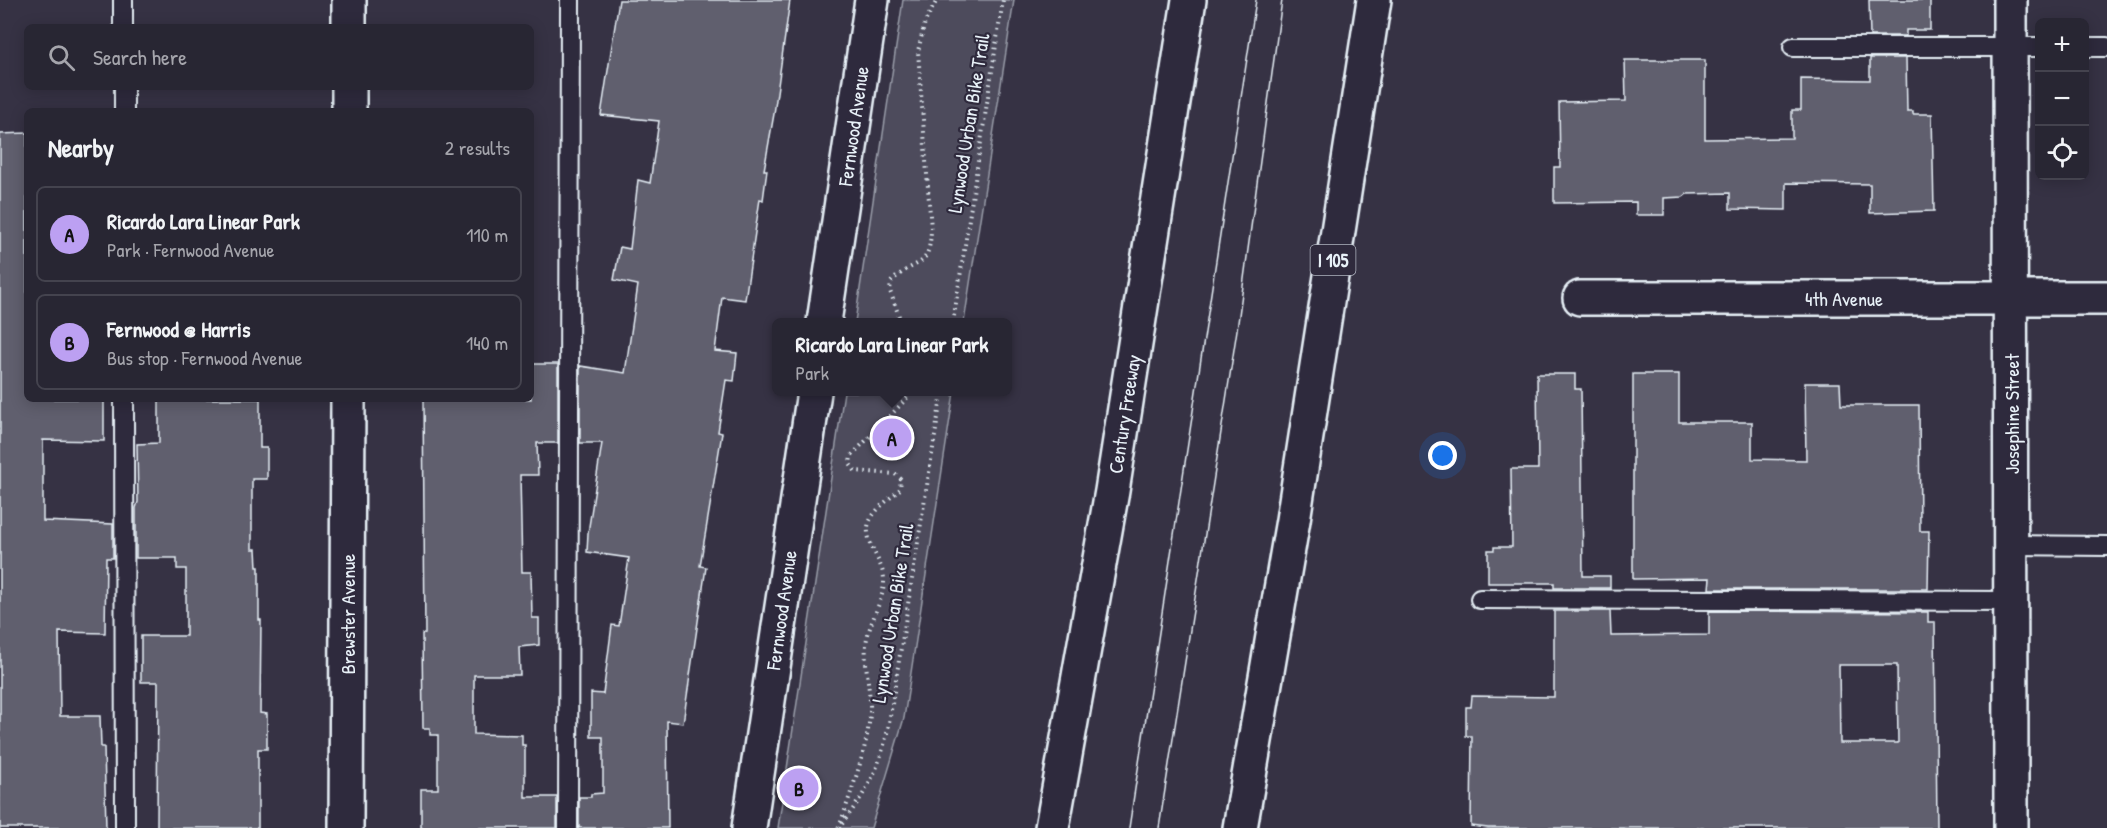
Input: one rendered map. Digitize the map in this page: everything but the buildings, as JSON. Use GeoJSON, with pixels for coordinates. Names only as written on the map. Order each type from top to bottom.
{"type":"FeatureCollection","features":[{"type":"Feature","properties":{"kind":"main road"},"geometry":{"type":"LineString","coordinates":[[349,0],[349,24]]}},
{"type":"Feature","properties":{"kind":"main road","name":"Fernwood Avenue"},"geometry":{"type":"LineString","coordinates":[[825,318],[872,0]]}},
{"type":"Feature","properties":{"kind":"main road","name":"Century Freeway"},"geometry":{"type":"LineString","coordinates":[[1052,828],[1113,479],[1189,0]]}},
{"type":"Feature","properties":{"kind":"main road","name":"I 105"},"geometry":{"type":"LineString","coordinates":[[1240,828],[1294,508],[1374,0]]}},
{"type":"Feature","properties":{"kind":"main road","name":"Josephine Street"},"geometry":{"type":"LineString","coordinates":[[2010,0],[2025,47],[2011,298],[2011,828]]}},
{"type":"Feature","properties":{"kind":"main road"},"geometry":{"type":"LineString","coordinates":[[349,90],[349,108]]}},
{"type":"Feature","properties":{"kind":"main road","name":"4th Avenue"},"geometry":{"type":"LineString","coordinates":[[1580,298],[2107,298]]}},
{"type":"Feature","properties":{"kind":"main road","name":"Fernwood Avenue"},"geometry":{"type":"LineString","coordinates":[[749,828],[813,396]]}},
{"type":"Feature","properties":{"kind":"main road","name":"Brewster Avenue"},"geometry":{"type":"LineString","coordinates":[[346,828],[348,402]]}},
{"type":"Feature","properties":{"kind":"lane"},"geometry":{"type":"LineString","coordinates":[[123,0],[123,24]]}},
{"type":"Feature","properties":{"kind":"lane"},"geometry":{"type":"LineString","coordinates":[[568,828],[570,0]]}},
{"type":"Feature","properties":{"kind":"lane"},"geometry":{"type":"LineString","coordinates":[[1793,46],[2025,47]]}},
{"type":"Feature","properties":{"kind":"lane"},"geometry":{"type":"LineString","coordinates":[[2089,47],[2107,47]]}},
{"type":"Feature","properties":{"kind":"lane"},"geometry":{"type":"LineString","coordinates":[[124,90],[124,108]]}},
{"type":"Feature","properties":{"kind":"lane"},"geometry":{"type":"LineString","coordinates":[[124,402],[125,828]]}},
{"type":"Feature","properties":{"kind":"lane"},"geometry":{"type":"LineString","coordinates":[[2011,545],[2107,546]]}},
{"type":"Feature","properties":{"kind":"lane"},"geometry":{"type":"LineString","coordinates":[[1480,599],[2011,601]]}},
{"type":"Feature","properties":{"kind":"path"},"geometry":{"type":"LineString","coordinates":[[900,318],[890,291],[891,282],[928,255],[930,245],[931,229],[918,60],[920,37],[937,0]]}},
{"type":"Feature","properties":{"kind":"path","name":"Lynwood Urban Bike Trail"},"geometry":{"type":"LineString","coordinates":[[954,318],[1003,0]]}},
{"type":"Feature","properties":{"kind":"path"},"geometry":{"type":"LineString","coordinates":[[839,828],[857,770],[870,715],[866,645],[871,622],[884,588],[884,577],[868,526],[872,516],[900,489],[901,479],[895,474],[855,471],[850,464],[850,456],[910,396]]}},
{"type":"Feature","properties":{"kind":"path","name":"Lynwood Urban Bike Trail"},"geometry":{"type":"LineString","coordinates":[[839,828],[866,792],[879,764],[886,738],[941,396]]}},
{"type":"Feature","properties":{"kind":"shaded area"},"geometry":{"type":"Polygon","coordinates":[[[903,0],[1014,0],[965,318],[856,318],[903,0]]]}},
{"type":"Feature","properties":{"kind":"shaded area"},"geometry":{"type":"Polygon","coordinates":[[[843,396],[953,396],[904,718],[871,828],[778,828],[843,396]]]}},
{"type":"Feature","properties":{"kind":"tram line"},"geometry":{"type":"LineString","coordinates":[[1129,828],[1256,0]]}},
{"type":"Feature","properties":{"kind":"tram line"},"geometry":{"type":"LineString","coordinates":[[1159,828],[1237,330],[1282,0]]}},
{"type":"Feature","properties":{"kind":"place","name":"Ricardo Lara Linear Park"},"geometry":{"type":"Point","coordinates":[892,438]}},
{"type":"Feature","properties":{"kind":"place","name":"Fernwood @ Harris"},"geometry":{"type":"Point","coordinates":[799,788]}}]}
